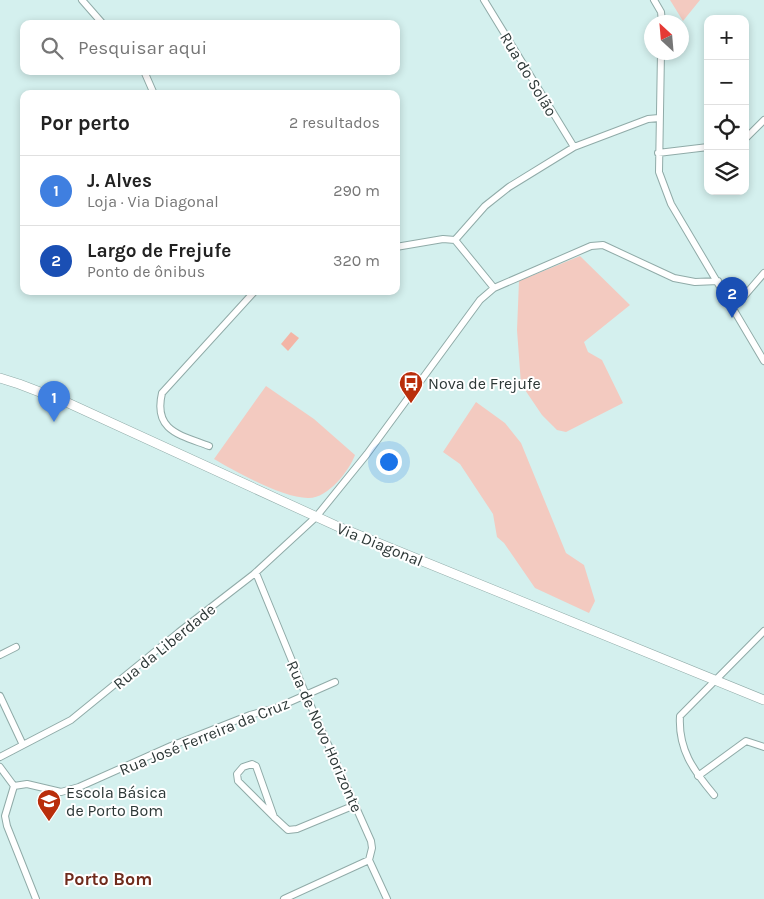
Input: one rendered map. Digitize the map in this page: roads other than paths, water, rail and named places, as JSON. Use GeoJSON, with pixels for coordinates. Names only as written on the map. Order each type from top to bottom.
{"type":"FeatureCollection","features":[{"type":"Feature","properties":{"kind":"main road","name":"Via Diagonal"},"geometry":{"type":"LineString","coordinates":[[0,378],[66,402],[316,517],[764,700]]}},
{"type":"Feature","properties":{"kind":"street"},"geometry":{"type":"LineString","coordinates":[[82,0],[100,20]]}},
{"type":"Feature","properties":{"kind":"street","name":"Rua do Solão"},"geometry":{"type":"LineString","coordinates":[[484,0],[574,147]]}},
{"type":"Feature","properties":{"kind":"street"},"geometry":{"type":"LineString","coordinates":[[654,0],[661,15]]}},
{"type":"Feature","properties":{"kind":"street"},"geometry":{"type":"LineString","coordinates":[[661,60],[659,172],[671,204],[764,361]]}},
{"type":"Feature","properties":{"kind":"street"},"geometry":{"type":"LineString","coordinates":[[146,75],[152,90]]}},
{"type":"Feature","properties":{"kind":"street"},"geometry":{"type":"LineString","coordinates":[[455,240],[485,206],[509,187],[574,147],[648,119],[660,118]]}},
{"type":"Feature","properties":{"kind":"street"},"geometry":{"type":"LineString","coordinates":[[749,135],[764,120]]}},
{"type":"Feature","properties":{"kind":"street"},"geometry":{"type":"LineString","coordinates":[[658,153],[704,147]]}},
{"type":"Feature","properties":{"kind":"street"},"geometry":{"type":"LineString","coordinates":[[400,246],[442,239],[455,240],[494,288],[592,246],[603,245],[674,278],[696,282],[718,281]]}},
{"type":"Feature","properties":{"kind":"street"},"geometry":{"type":"LineString","coordinates":[[732,307],[740,301],[764,273]]}},
{"type":"Feature","properties":{"kind":"street","name":"Rua da Liberdade"},"geometry":{"type":"LineString","coordinates":[[0,757],[71,720],[256,572],[316,517],[367,454],[480,300],[494,288]]}},
{"type":"Feature","properties":{"kind":"street"},"geometry":{"type":"LineString","coordinates":[[209,446],[179,434],[162,422],[158,408],[162,393],[251,295]]}},
{"type":"Feature","properties":{"kind":"street","name":"Rua de Novo Horizonte"},"geometry":{"type":"LineString","coordinates":[[256,572],[306,695],[370,841],[372,848],[369,860],[386,899]]}},
{"type":"Feature","properties":{"kind":"street"},"geometry":{"type":"LineString","coordinates":[[714,795],[698,776],[682,747],[679,730],[680,716],[717,681],[764,631]]}},
{"type":"Feature","properties":{"kind":"street"},"geometry":{"type":"LineString","coordinates":[[0,655],[16,647]]}},
{"type":"Feature","properties":{"kind":"street","name":"Rua José Ferreira da Cruz"},"geometry":{"type":"LineString","coordinates":[[14,786],[27,784],[61,792],[79,787],[171,746],[306,695],[335,682]]}},
{"type":"Feature","properties":{"kind":"street"},"geometry":{"type":"LineString","coordinates":[[0,696],[23,745]]}},
{"type":"Feature","properties":{"kind":"street"},"geometry":{"type":"LineString","coordinates":[[698,776],[746,741],[764,747]]}},
{"type":"Feature","properties":{"kind":"street"},"geometry":{"type":"LineString","coordinates":[[274,817],[256,766],[252,764],[243,767],[237,774],[238,781],[274,817],[288,830],[297,829],[355,805]]}},
{"type":"Feature","properties":{"kind":"street"},"geometry":{"type":"LineString","coordinates":[[0,767],[14,786],[6,816],[7,826],[36,899]]}},
{"type":"Feature","properties":{"kind":"street"},"geometry":{"type":"LineString","coordinates":[[284,899],[369,860]]}},
{"type":"Feature","properties":{"kind":"place","name":"Largo de Frejufe"},"geometry":{"type":"Point","coordinates":[732,318]}},
{"type":"Feature","properties":{"kind":"place","name":"Nova de Frejufe"},"geometry":{"type":"Point","coordinates":[411,404]}},
{"type":"Feature","properties":{"kind":"place","name":"J. Alves"},"geometry":{"type":"Point","coordinates":[54,422]}},
{"type":"Feature","properties":{"kind":"place","name":"Escola Básica de Porto Bom"},"geometry":{"type":"Point","coordinates":[49,822]}},
{"type":"Feature","properties":{"kind":"district","name":"Porto Bom"},"geometry":{"type":"Point","coordinates":[108,879]}}]}
